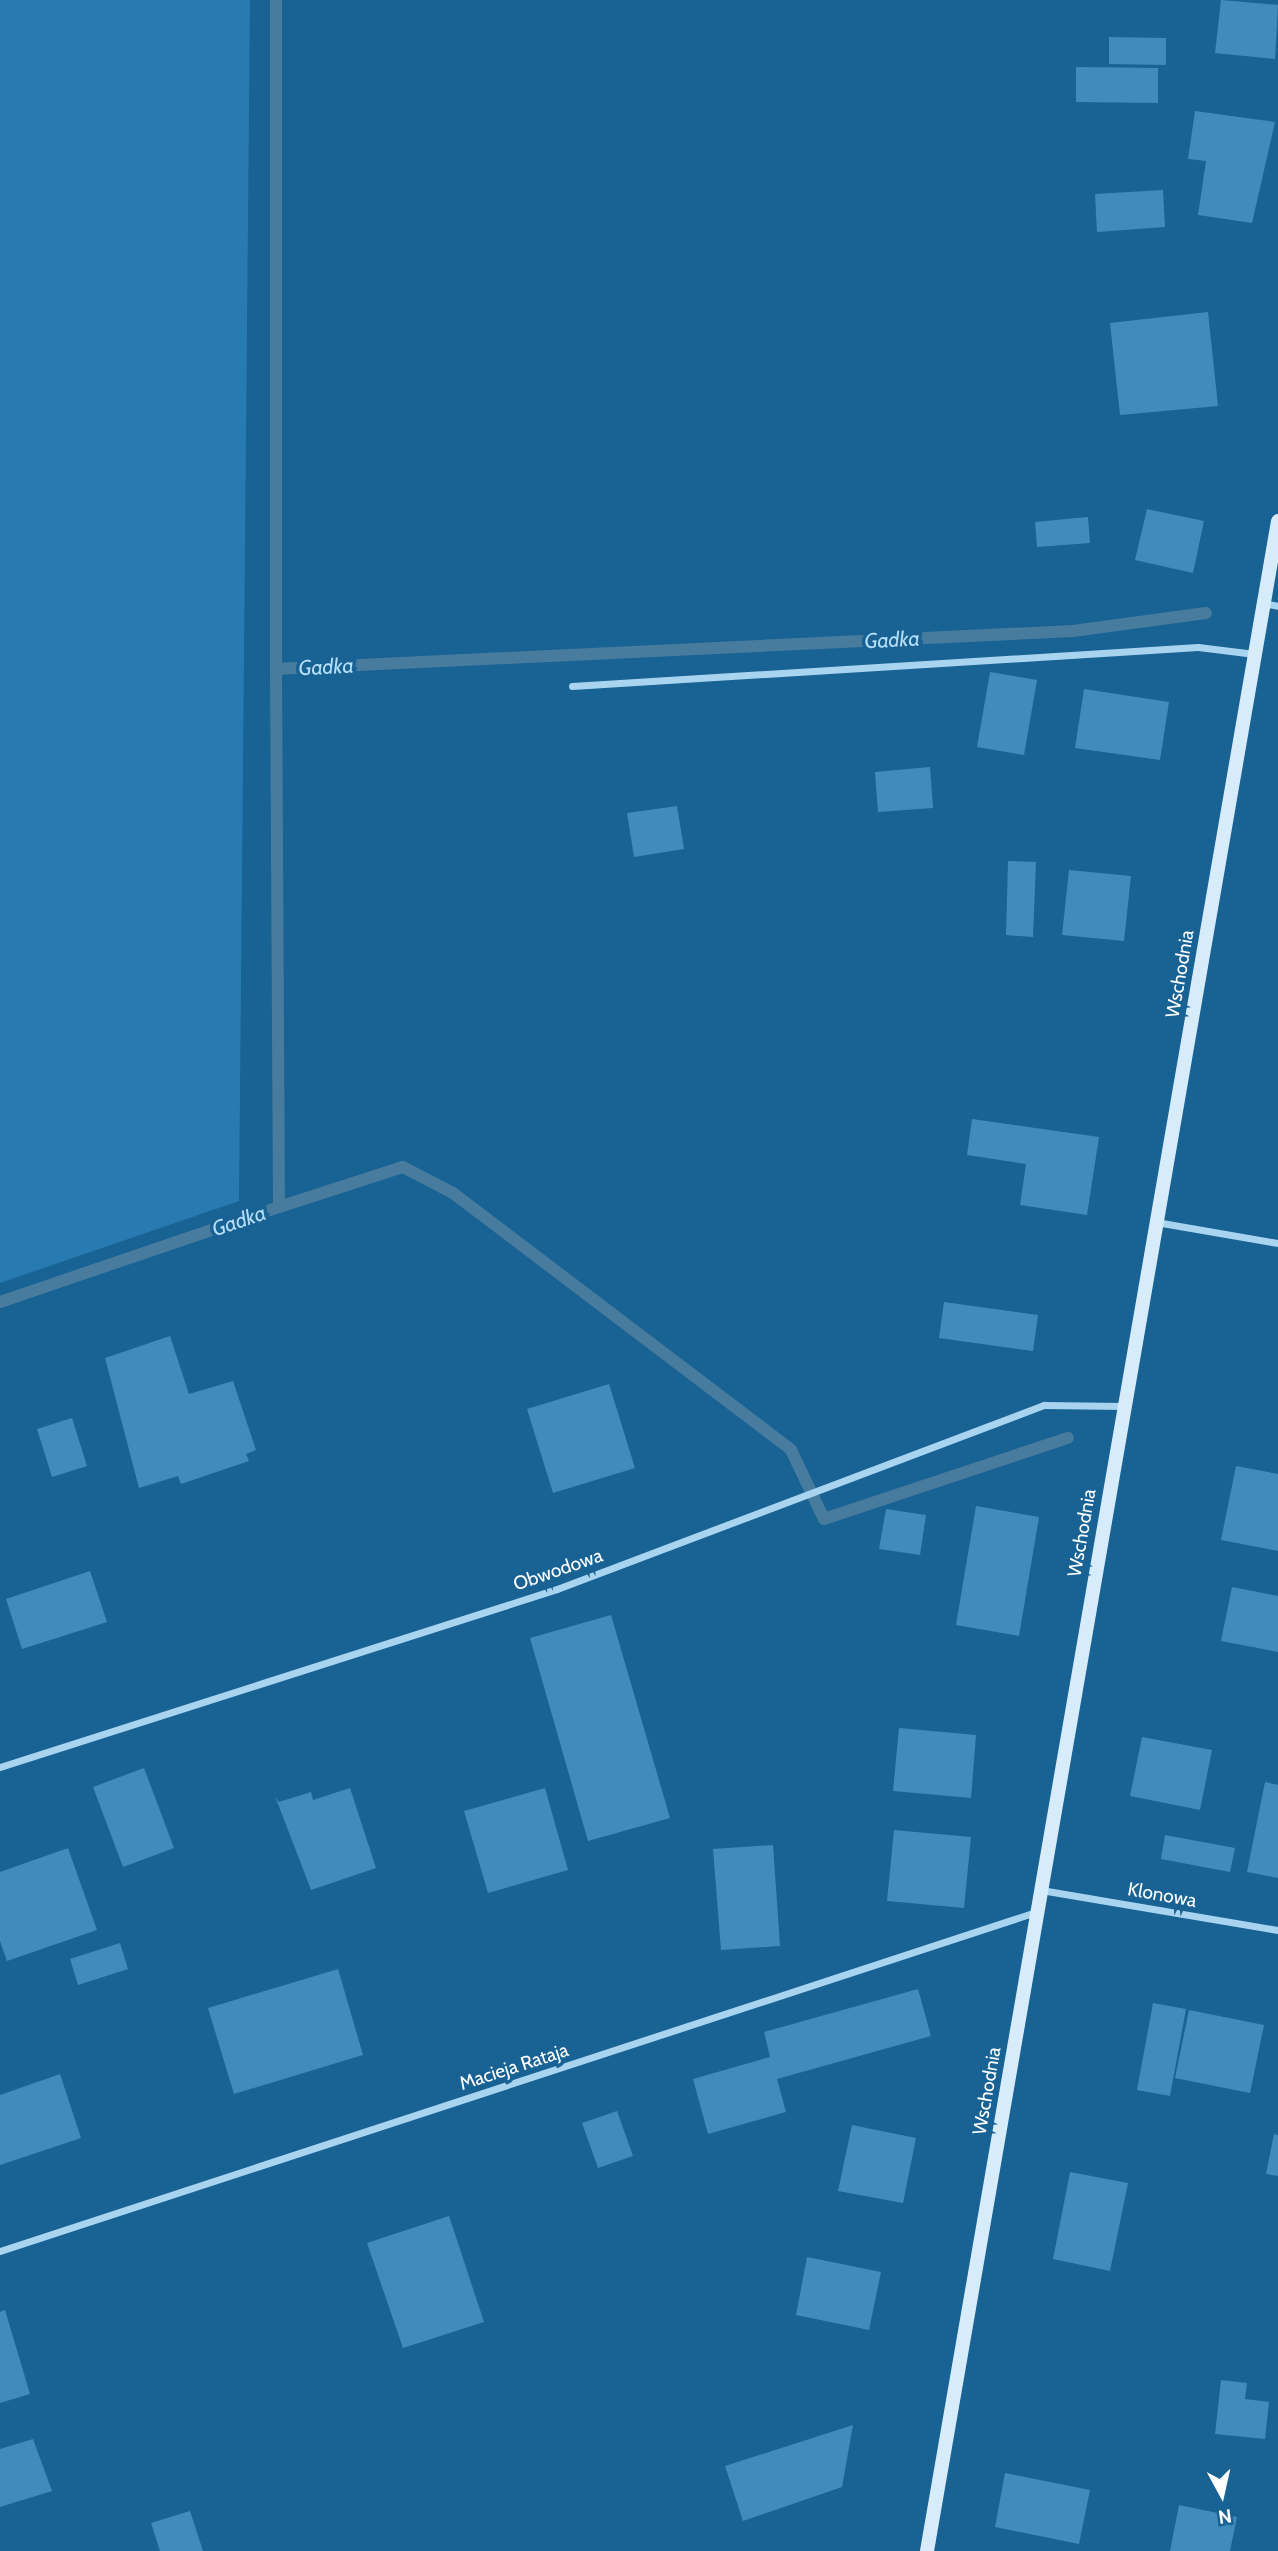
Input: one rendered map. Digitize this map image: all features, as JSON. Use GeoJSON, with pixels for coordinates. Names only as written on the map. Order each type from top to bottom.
{"type":"FeatureCollection","features":[{"type":"Feature","properties":{"kind":"street","name":"Wschodnia"},"geometry":{"type":"LineString","coordinates":[[927,2551],[1255,654],[1271,605],[1278,521]]}},
{"type":"Feature","properties":{"kind":"street"},"geometry":{"type":"LineString","coordinates":[[572,686],[1198,646],[1255,654]]}},
{"type":"Feature","properties":{"kind":"street"},"geometry":{"type":"LineString","coordinates":[[1156,1222],[1278,1243]]}},
{"type":"Feature","properties":{"kind":"street","name":"Obwodowa"},"geometry":{"type":"LineString","coordinates":[[0,1767],[557,1589],[1044,1405],[1123,1406]]}},
{"type":"Feature","properties":{"kind":"street","name":"Klonowa"},"geometry":{"type":"LineString","coordinates":[[1041,1890],[1278,1930]]}},
{"type":"Feature","properties":{"kind":"street","name":"Macieja Rataja"},"geometry":{"type":"LineString","coordinates":[[0,2251],[1037,1912]]}},
{"type":"Feature","properties":{"kind":"shaded area"},"geometry":{"type":"Polygon","coordinates":[[[0,0],[250,0],[239,1201],[0,1283],[0,0]]]}},
{"type":"Feature","properties":{"kind":"building"},"geometry":{"type":"Polygon","coordinates":[[[1221,0],[1278,5],[1275,59],[1215,53],[1221,0]]]}},
{"type":"Feature","properties":{"kind":"building"},"geometry":{"type":"Polygon","coordinates":[[[1109,37],[1166,38],[1166,65],[1109,64],[1109,37]]]}},
{"type":"Feature","properties":{"kind":"building"},"geometry":{"type":"Polygon","coordinates":[[[1076,67],[1158,68],[1158,103],[1076,102],[1076,67]]]}},
{"type":"Feature","properties":{"kind":"building"},"geometry":{"type":"Polygon","coordinates":[[[1195,111],[1275,122],[1252,223],[1198,215],[1206,161],[1188,159],[1195,111]]]}},
{"type":"Feature","properties":{"kind":"building"},"geometry":{"type":"Polygon","coordinates":[[[1163,190],[1165,227],[1097,232],[1095,194],[1163,190]]]}},
{"type":"Feature","properties":{"kind":"building"},"geometry":{"type":"Polygon","coordinates":[[[1208,312],[1218,406],[1120,415],[1110,323],[1208,312]]]}},
{"type":"Feature","properties":{"kind":"building"},"geometry":{"type":"Polygon","coordinates":[[[1147,509],[1204,521],[1193,573],[1135,560],[1147,509]]]}},
{"type":"Feature","properties":{"kind":"building"},"geometry":{"type":"Polygon","coordinates":[[[1088,517],[1090,543],[1037,547],[1035,522],[1088,517]]]}},
{"type":"Feature","properties":{"kind":"building"},"geometry":{"type":"Polygon","coordinates":[[[990,672],[1037,680],[1024,755],[977,747],[990,672]]]}},
{"type":"Feature","properties":{"kind":"building"},"geometry":{"type":"Polygon","coordinates":[[[1084,689],[1169,702],[1160,760],[1075,748],[1084,689]]]}},
{"type":"Feature","properties":{"kind":"building"},"geometry":{"type":"Polygon","coordinates":[[[930,767],[933,808],[878,812],[875,772],[930,767]]]}},
{"type":"Feature","properties":{"kind":"building"},"geometry":{"type":"Polygon","coordinates":[[[677,806],[684,849],[634,857],[627,813],[677,806]]]}},
{"type":"Feature","properties":{"kind":"building"},"geometry":{"type":"Polygon","coordinates":[[[1008,861],[1036,862],[1033,937],[1006,935],[1008,861]]]}},
{"type":"Feature","properties":{"kind":"building"},"geometry":{"type":"Polygon","coordinates":[[[1069,870],[1131,876],[1124,941],[1062,935],[1069,870]]]}},
{"type":"Feature","properties":{"kind":"building"},"geometry":{"type":"Polygon","coordinates":[[[972,1119],[1099,1137],[1087,1215],[1020,1205],[1026,1164],[967,1155],[972,1119]]]}},
{"type":"Feature","properties":{"kind":"building"},"geometry":{"type":"Polygon","coordinates":[[[944,1302],[1038,1315],[1033,1351],[939,1338],[944,1302]]]}},
{"type":"Feature","properties":{"kind":"building"},"geometry":{"type":"Polygon","coordinates":[[[170,1336],[189,1394],[233,1381],[256,1450],[246,1454],[249,1461],[181,1484],[178,1476],[139,1488],[105,1358],[170,1336]]]}},
{"type":"Feature","properties":{"kind":"building"},"geometry":{"type":"Polygon","coordinates":[[[609,1384],[635,1468],[553,1493],[527,1409],[609,1384]]]}},
{"type":"Feature","properties":{"kind":"building"},"geometry":{"type":"Polygon","coordinates":[[[72,1418],[87,1466],[52,1477],[37,1429],[72,1418]]]}},
{"type":"Feature","properties":{"kind":"building"},"geometry":{"type":"Polygon","coordinates":[[[1236,1466],[1278,1474],[1278,1551],[1221,1540],[1236,1466]]]}},
{"type":"Feature","properties":{"kind":"building"},"geometry":{"type":"Polygon","coordinates":[[[976,1506],[1039,1517],[1019,1636],[956,1625],[976,1506]]]}},
{"type":"Feature","properties":{"kind":"building"},"geometry":{"type":"Polygon","coordinates":[[[886,1509],[926,1515],[920,1555],[879,1549],[886,1509]]]}},
{"type":"Feature","properties":{"kind":"building"},"geometry":{"type":"Polygon","coordinates":[[[90,1571],[107,1622],[22,1649],[6,1599],[90,1571]]]}},
{"type":"Feature","properties":{"kind":"building"},"geometry":{"type":"Polygon","coordinates":[[[1232,1587],[1278,1596],[1278,1652],[1221,1641],[1232,1587]]]}},
{"type":"Feature","properties":{"kind":"building"},"geometry":{"type":"Polygon","coordinates":[[[611,1615],[670,1818],[588,1841],[530,1638],[611,1615]]]}},
{"type":"Feature","properties":{"kind":"building"},"geometry":{"type":"Polygon","coordinates":[[[899,1728],[976,1735],[971,1798],[893,1791],[899,1728]]]}},
{"type":"Feature","properties":{"kind":"building"},"geometry":{"type":"Polygon","coordinates":[[[1142,1737],[1212,1750],[1200,1810],[1130,1796],[1142,1737]]]}},
{"type":"Feature","properties":{"kind":"building"},"geometry":{"type":"Polygon","coordinates":[[[144,1768],[174,1848],[123,1867],[93,1787],[144,1768]]]}},
{"type":"Feature","properties":{"kind":"building"},"geometry":{"type":"Polygon","coordinates":[[[1265,1782],[1278,1785],[1278,1878],[1247,1872],[1265,1782]]]}},
{"type":"Feature","properties":{"kind":"building"},"geometry":{"type":"Polygon","coordinates":[[[350,1788],[376,1868],[311,1890],[275,1796],[279,1802],[311,1792],[313,1800],[350,1788]]]}},
{"type":"Feature","properties":{"kind":"building"},"geometry":{"type":"Polygon","coordinates":[[[545,1788],[568,1870],[488,1893],[464,1811],[545,1788]]]}},
{"type":"Feature","properties":{"kind":"building"},"geometry":{"type":"Polygon","coordinates":[[[894,1830],[971,1837],[964,1908],[887,1901],[894,1830]]]}},
{"type":"Feature","properties":{"kind":"building"},"geometry":{"type":"Polygon","coordinates":[[[1165,1835],[1235,1848],[1230,1872],[1161,1859],[1165,1835]]]}},
{"type":"Feature","properties":{"kind":"building"},"geometry":{"type":"Polygon","coordinates":[[[773,1845],[780,1946],[721,1950],[713,1849],[773,1845]]]}},
{"type":"Feature","properties":{"kind":"building"},"geometry":{"type":"Polygon","coordinates":[[[68,1848],[97,1930],[7,1961],[0,1941],[0,1872],[68,1848]]]}},
{"type":"Feature","properties":{"kind":"building"},"geometry":{"type":"Polygon","coordinates":[[[120,1943],[128,1969],[78,1985],[70,1959],[120,1943]]]}},
{"type":"Feature","properties":{"kind":"building"},"geometry":{"type":"Polygon","coordinates":[[[338,1969],[363,2055],[234,2094],[208,2008],[338,1969]]]}},
{"type":"Feature","properties":{"kind":"building"},"geometry":{"type":"Polygon","coordinates":[[[918,1989],[931,2036],[777,2079],[786,2112],[708,2134],[693,2079],[770,2057],[764,2032],[918,1989]]]}},
{"type":"Feature","properties":{"kind":"building"},"geometry":{"type":"Polygon","coordinates":[[[1153,2003],[1186,2009],[1170,2096],[1137,2090],[1153,2003]]]}},
{"type":"Feature","properties":{"kind":"building"},"geometry":{"type":"Polygon","coordinates":[[[1189,2010],[1264,2025],[1250,2093],[1175,2078],[1189,2010]]]}},
{"type":"Feature","properties":{"kind":"building"},"geometry":{"type":"Polygon","coordinates":[[[60,2074],[81,2138],[0,2165],[0,2095],[60,2074]]]}},
{"type":"Feature","properties":{"kind":"building"},"geometry":{"type":"Polygon","coordinates":[[[617,2111],[633,2156],[598,2168],[582,2123],[617,2111]]]}},
{"type":"Feature","properties":{"kind":"building"},"geometry":{"type":"Polygon","coordinates":[[[852,2125],[916,2138],[903,2203],[838,2191],[852,2125]]]}},
{"type":"Feature","properties":{"kind":"building"},"geometry":{"type":"Polygon","coordinates":[[[1274,2134],[1278,2135],[1278,2176],[1266,2174],[1274,2134]]]}},
{"type":"Feature","properties":{"kind":"building"},"geometry":{"type":"Polygon","coordinates":[[[1070,2172],[1128,2183],[1110,2271],[1053,2259],[1070,2172]]]}},
{"type":"Feature","properties":{"kind":"building"},"geometry":{"type":"Polygon","coordinates":[[[449,2216],[484,2322],[403,2348],[367,2243],[449,2216]]]}},
{"type":"Feature","properties":{"kind":"building"},"geometry":{"type":"Polygon","coordinates":[[[807,2257],[881,2272],[869,2330],[796,2315],[807,2257]]]}},
{"type":"Feature","properties":{"kind":"building"},"geometry":{"type":"Polygon","coordinates":[[[5,2310],[30,2394],[0,2403],[0,2312],[5,2310]]]}},
{"type":"Feature","properties":{"kind":"building"},"geometry":{"type":"Polygon","coordinates":[[[1221,2380],[1247,2383],[1245,2399],[1269,2402],[1265,2439],[1215,2434],[1221,2380]]]}},
{"type":"Feature","properties":{"kind":"building"},"geometry":{"type":"Polygon","coordinates":[[[853,2425],[842,2487],[743,2521],[725,2466],[853,2425]]]}},
{"type":"Feature","properties":{"kind":"building"},"geometry":{"type":"Polygon","coordinates":[[[33,2439],[52,2491],[0,2507],[0,2449],[33,2439]]]}},
{"type":"Feature","properties":{"kind":"building"},"geometry":{"type":"Polygon","coordinates":[[[1005,2473],[1090,2490],[1079,2544],[995,2527],[1005,2473]]]}},
{"type":"Feature","properties":{"kind":"building"},"geometry":{"type":"Polygon","coordinates":[[[1179,2505],[1237,2517],[1230,2551],[1170,2551],[1179,2505]]]}},
{"type":"Feature","properties":{"kind":"building"},"geometry":{"type":"Polygon","coordinates":[[[190,2511],[203,2551],[160,2551],[151,2523],[190,2511]]]}},
{"type":"Feature","properties":{"kind":"waterway"},"geometry":{"type":"LineString","coordinates":[[276,0],[276,669]]}},
{"type":"Feature","properties":{"kind":"waterway","name":"Gadka"},"geometry":{"type":"LineString","coordinates":[[0,1302],[279,1207],[276,669],[1073,631],[1206,613]]}},
{"type":"Feature","properties":{"kind":"waterway"},"geometry":{"type":"LineString","coordinates":[[279,1207],[403,1167],[453,1193],[791,1450],[824,1519],[1068,1438]]}}]}
